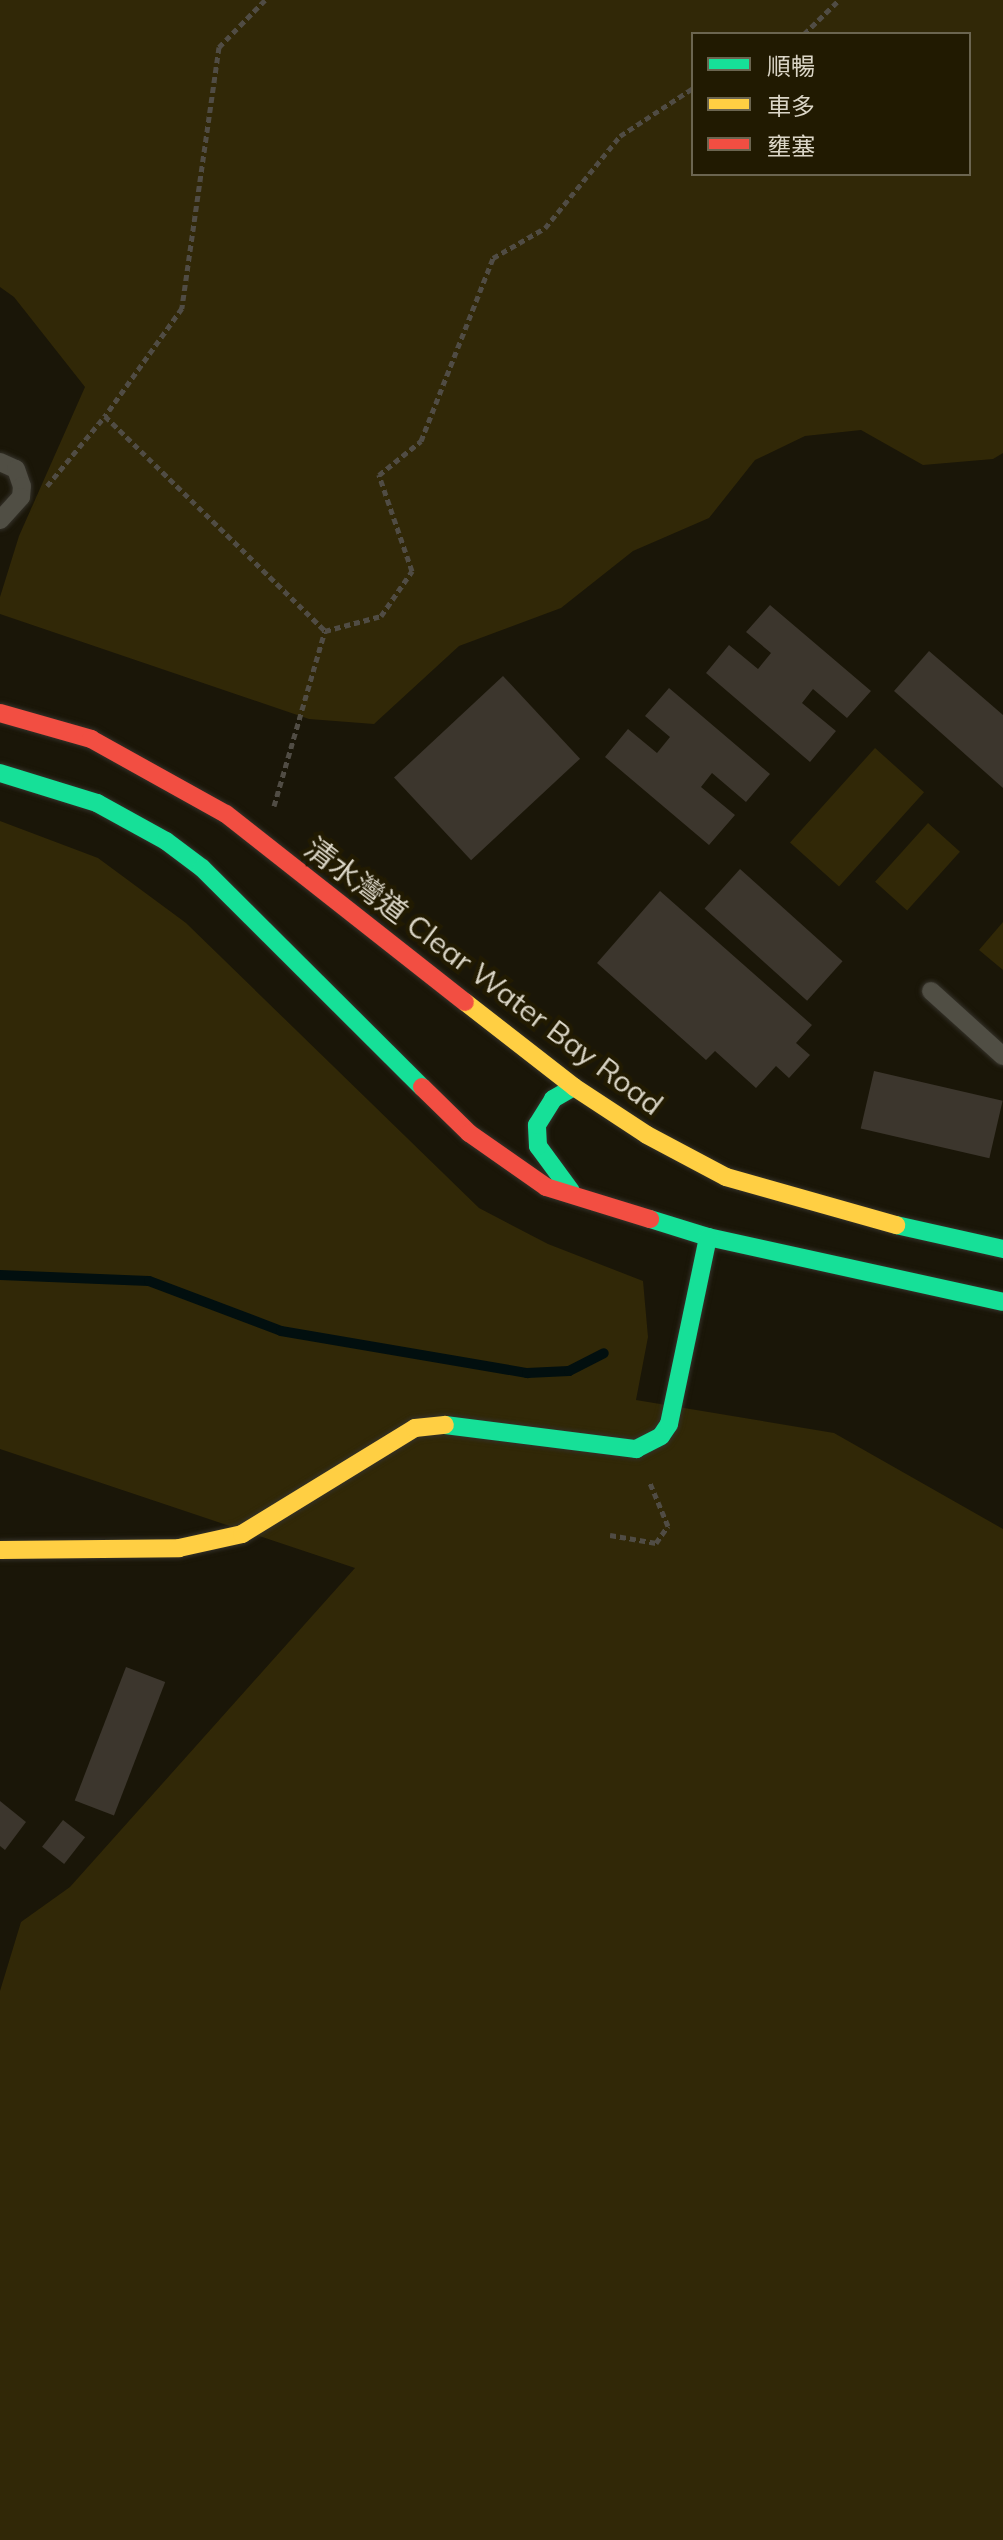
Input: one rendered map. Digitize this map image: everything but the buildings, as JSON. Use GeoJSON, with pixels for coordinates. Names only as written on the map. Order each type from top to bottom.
{"type":"FeatureCollection","features":[{"type":"Feature","properties":{"kind":"main road","name":"清水灣道 Clear Water Bay Road"},"geometry":{"type":"LineString","coordinates":[[0,713],[91,739],[226,814],[574,1087],[647,1135],[726,1177],[815,1206],[1003,1249]]}},
{"type":"Feature","properties":{"kind":"main road"},"geometry":{"type":"LineString","coordinates":[[0,773],[70,792],[166,841],[240,902],[469,1133],[546,1187],[708,1237],[1003,1302]]}},
{"type":"Feature","properties":{"kind":"main road"},"geometry":{"type":"LineString","coordinates":[[574,1087],[553,1099],[537,1125],[538,1146],[578,1199]]}},
{"type":"Feature","properties":{"kind":"main road"},"geometry":{"type":"LineString","coordinates":[[0,1550],[179,1548],[242,1534],[415,1428],[434,1424],[636,1449],[661,1436],[669,1424],[708,1237]]}},
{"type":"Feature","properties":{"kind":"lane"},"geometry":{"type":"LineString","coordinates":[[0,462],[16,469],[22,486],[21,497],[0,520]]}},
{"type":"Feature","properties":{"kind":"lane"},"geometry":{"type":"LineString","coordinates":[[931,991],[1003,1056]]}},
{"type":"Feature","properties":{"kind":"path"},"geometry":{"type":"LineString","coordinates":[[41,493],[105,416],[182,308],[219,47],[265,0]]}},
{"type":"Feature","properties":{"kind":"path"},"geometry":{"type":"LineString","coordinates":[[806,32],[839,0]]}},
{"type":"Feature","properties":{"kind":"path"},"geometry":{"type":"LineString","coordinates":[[325,631],[381,616],[412,571],[379,475],[421,441],[493,258],[545,228],[620,136],[691,89]]}},
{"type":"Feature","properties":{"kind":"path"},"geometry":{"type":"LineString","coordinates":[[105,416],[325,631]]}},
{"type":"Feature","properties":{"kind":"path"},"geometry":{"type":"LineString","coordinates":[[272,815],[325,631]]}},
{"type":"Feature","properties":{"kind":"path"},"geometry":{"type":"LineString","coordinates":[[610,1535],[656,1543],[668,1526],[636,1449]]}},
{"type":"Feature","properties":{"kind":"shaded area"},"geometry":{"type":"Polygon","coordinates":[[[0,0],[1003,0],[1003,453],[993,459],[923,465],[861,430],[805,436],[755,460],[709,518],[633,551],[561,608],[459,646],[374,724],[309,719],[0,614],[0,597],[19,536],[85,387],[14,297],[0,287],[0,0]]]}},
{"type":"Feature","properties":{"kind":"shaded area"},"geometry":{"type":"Polygon","coordinates":[[[875,748],[924,792],[839,887],[790,842],[875,748]]]}},
{"type":"Feature","properties":{"kind":"shaded area"},"geometry":{"type":"Polygon","coordinates":[[[0,821],[98,858],[186,923],[479,1208],[548,1244],[643,1281],[648,1337],[636,1400],[834,1433],[1003,1529],[1003,2540],[0,2540],[0,1991],[21,1922],[70,1887],[355,1568],[0,1449],[0,821]]]}},
{"type":"Feature","properties":{"kind":"shaded area"},"geometry":{"type":"Polygon","coordinates":[[[928,823],[960,852],[907,910],[875,882],[928,823]]]}},
{"type":"Feature","properties":{"kind":"shaded area"},"geometry":{"type":"Polygon","coordinates":[[[1003,922],[1003,970],[979,950],[1003,922]]]}},
{"type":"Feature","properties":{"kind":"waterway"},"geometry":{"type":"LineString","coordinates":[[0,1275],[149,1281],[281,1331],[527,1373],[569,1371],[604,1353]]}},
{"type":"Feature","properties":{"kind":"traffic: fast"},"geometry":{"type":"LineString","coordinates":[[0,773],[97,803],[166,841],[202,868],[422,1087]]}},
{"type":"Feature","properties":{"kind":"traffic: fast"},"geometry":{"type":"LineString","coordinates":[[571,1191],[538,1146],[537,1125],[553,1099],[574,1087]]}},
{"type":"Feature","properties":{"kind":"traffic: fast"},"geometry":{"type":"LineString","coordinates":[[650,1219],[708,1237],[1003,1302]]}},
{"type":"Feature","properties":{"kind":"traffic: fast"},"geometry":{"type":"LineString","coordinates":[[896,1225],[1003,1249]]}},
{"type":"Feature","properties":{"kind":"traffic: fast"},"geometry":{"type":"LineString","coordinates":[[445,1425],[636,1449],[661,1436],[669,1424],[708,1237]]}},
{"type":"Feature","properties":{"kind":"traffic: slow"},"geometry":{"type":"LineString","coordinates":[[465,1002],[574,1087],[647,1135],[726,1177],[896,1225]]}},
{"type":"Feature","properties":{"kind":"traffic: slow"},"geometry":{"type":"LineString","coordinates":[[0,1550],[179,1548],[242,1534],[415,1428],[445,1425]]}},
{"type":"Feature","properties":{"kind":"traffic: jam"},"geometry":{"type":"LineString","coordinates":[[0,713],[91,739],[226,814],[465,1002]]}},
{"type":"Feature","properties":{"kind":"traffic: jam"},"geometry":{"type":"LineString","coordinates":[[422,1087],[469,1133],[546,1187],[650,1219]]}}]}
